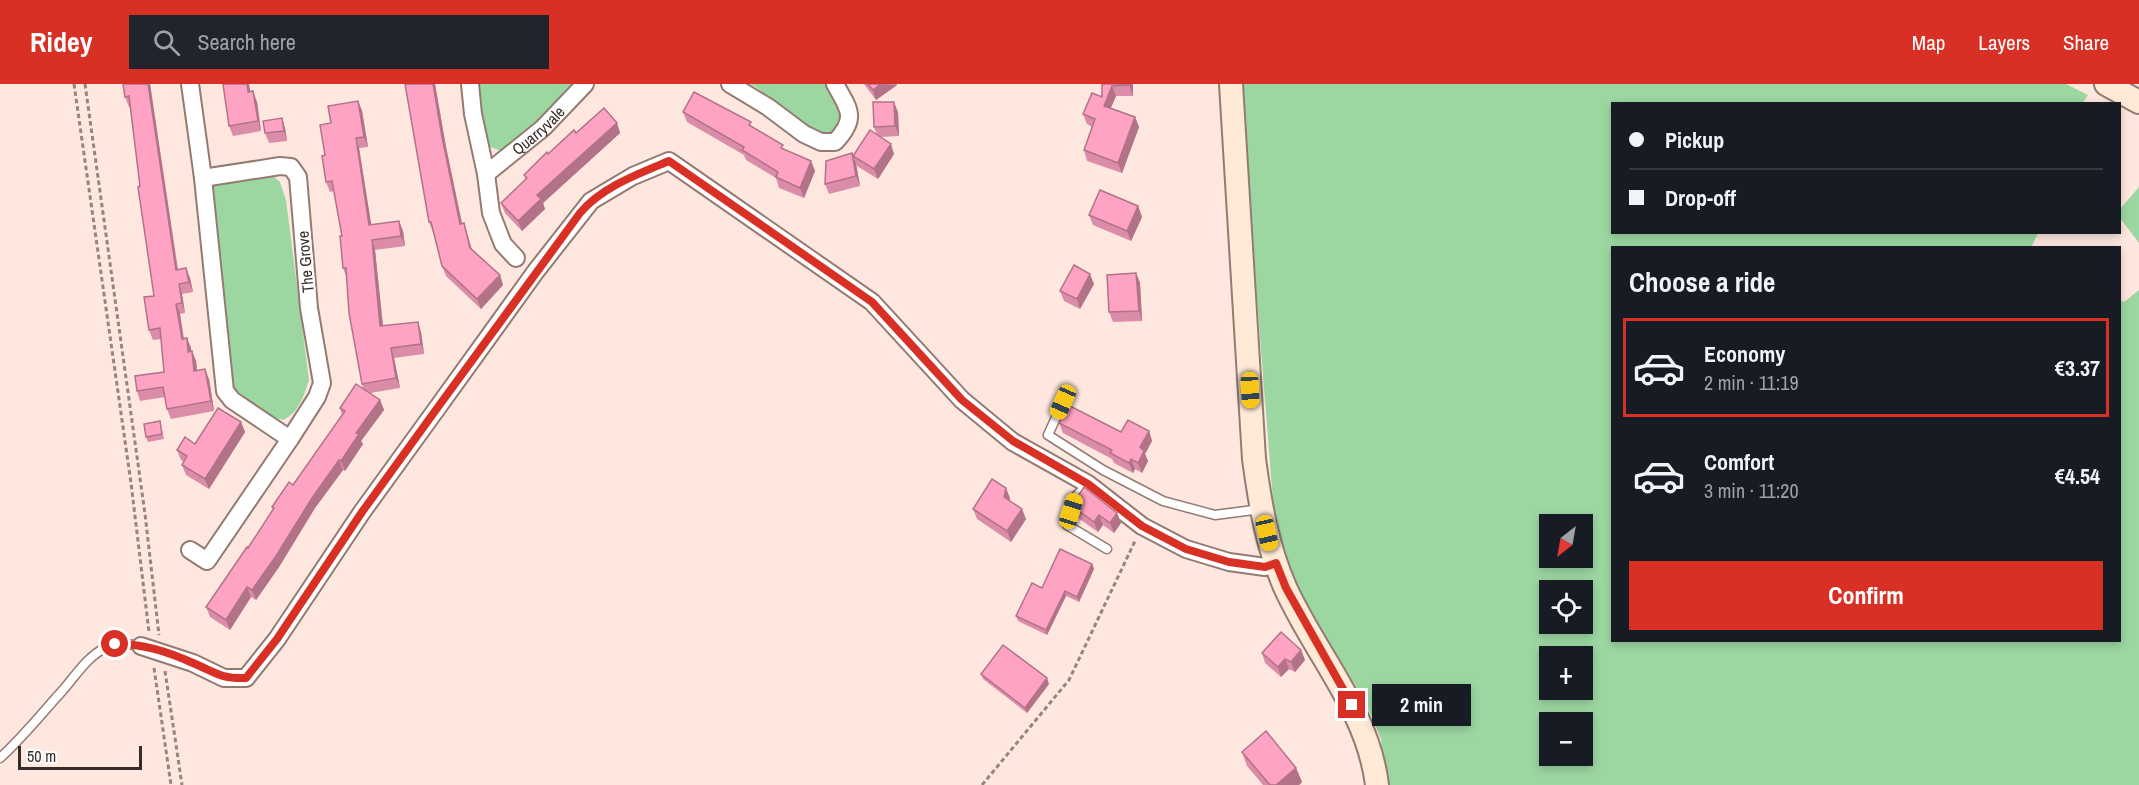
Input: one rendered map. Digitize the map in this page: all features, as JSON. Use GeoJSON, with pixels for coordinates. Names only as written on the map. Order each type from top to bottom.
{"type":"FeatureCollection","features":[{"type":"Feature","properties":{"kind":"main road"},"geometry":{"type":"LineString","coordinates":[[1231,84],[1254,459],[1261,509],[1276,563],[1286,588],[1352,705],[1363,730],[1377,785]]}},
{"type":"Feature","properties":{"kind":"main road"},"geometry":{"type":"LineString","coordinates":[[2106,84],[2139,102]]}},
{"type":"Feature","properties":{"kind":"street"},"geometry":{"type":"LineString","coordinates":[[190,84],[225,391],[232,400],[290,439]]}},
{"type":"Feature","properties":{"kind":"street"},"geometry":{"type":"LineString","coordinates":[[470,84],[473,114],[486,174],[491,213],[496,231],[503,244],[516,258]]}},
{"type":"Feature","properties":{"kind":"street","name":"Quarryvale"},"geometry":{"type":"LineString","coordinates":[[486,174],[543,128],[585,84]]}},
{"type":"Feature","properties":{"kind":"street"},"geometry":{"type":"LineString","coordinates":[[730,84],[768,106],[804,134],[821,142],[835,142],[845,132],[850,121],[847,106],[835,84]]}},
{"type":"Feature","properties":{"kind":"street"},"geometry":{"type":"LineString","coordinates":[[145,640],[224,678],[246,678],[277,639],[362,512],[577,218],[591,201],[633,176],[669,161],[872,302],[962,400],[1013,441],[1088,484],[1142,526],[1186,549],[1229,562],[1265,567],[1276,563]]}},
{"type":"Feature","properties":{"kind":"street","name":"The Grove"},"geometry":{"type":"LineString","coordinates":[[190,550],[207,561],[290,439],[322,383],[309,308],[298,177],[291,167],[280,166],[202,178]]}},
{"type":"Feature","properties":{"kind":"lane"},"geometry":{"type":"LineString","coordinates":[[1063,402],[1048,435],[1103,470],[1163,501],[1215,514],[1261,509]]}},
{"type":"Feature","properties":{"kind":"lane"},"geometry":{"type":"LineString","coordinates":[[1088,484],[1075,497],[1067,525],[1107,549]]}},
{"type":"Feature","properties":{"kind":"lane"},"geometry":{"type":"LineString","coordinates":[[0,758],[90,658],[115,644],[129,644],[145,640]]}},
{"type":"Feature","properties":{"kind":"path"},"geometry":{"type":"LineString","coordinates":[[74,84],[131,483],[145,640]]}},
{"type":"Feature","properties":{"kind":"path"},"geometry":{"type":"LineString","coordinates":[[85,84],[145,514],[161,646]]}},
{"type":"Feature","properties":{"kind":"path"},"geometry":{"type":"LineString","coordinates":[[982,785],[1069,680],[1142,526]]}},
{"type":"Feature","properties":{"kind":"path"},"geometry":{"type":"LineString","coordinates":[[154,667],[171,785]]}},
{"type":"Feature","properties":{"kind":"path"},"geometry":{"type":"LineString","coordinates":[[165,668],[182,785]]}},
{"type":"Feature","properties":{"kind":"green space"},"geometry":{"type":"Polygon","coordinates":[[[478,84],[580,84],[521,139],[501,151],[488,146],[483,138],[478,84]]]}},
{"type":"Feature","properties":{"kind":"green space"},"geometry":{"type":"Polygon","coordinates":[[[750,84],[826,84],[841,108],[840,125],[831,132],[813,131],[750,84]]]}},
{"type":"Feature","properties":{"kind":"green space"},"geometry":{"type":"Polygon","coordinates":[[[1240,84],[2066,84],[2088,95],[2083,102],[1611,102],[1611,234],[2038,234],[2032,246],[1611,246],[1611,642],[2121,642],[2121,300],[2124,302],[2139,290],[2139,785],[1384,785],[1381,739],[1364,699],[1294,592],[1275,526],[1240,84]]]}},
{"type":"Feature","properties":{"kind":"green space"},"geometry":{"type":"Polygon","coordinates":[[[272,175],[280,182],[286,200],[309,380],[297,408],[283,420],[269,416],[236,393],[228,379],[207,190],[212,184],[272,175]]]}},
{"type":"Feature","properties":{"kind":"green space"},"geometry":{"type":"Polygon","coordinates":[[[2139,187],[2139,243],[2121,219],[2121,208],[2139,187]]]}},
{"type":"Feature","properties":{"kind":"building"},"geometry":{"type":"Polygon","coordinates":[[[123,84],[148,84],[176,270],[186,268],[189,282],[179,284],[182,303],[176,304],[182,339],[187,338],[188,352],[192,351],[194,371],[205,369],[211,401],[167,409],[163,387],[137,391],[135,376],[164,372],[160,328],[149,330],[144,297],[154,296],[138,187],[140,186],[129,96],[125,97],[123,84]]]}},
{"type":"Feature","properties":{"kind":"building"},"geometry":{"type":"Polygon","coordinates":[[[223,84],[247,84],[248,92],[253,91],[258,121],[229,126],[223,84]]]}},
{"type":"Feature","properties":{"kind":"building"},"geometry":{"type":"Polygon","coordinates":[[[405,84],[433,84],[460,224],[464,223],[470,248],[500,275],[477,299],[442,266],[431,222],[429,222],[405,84]]]}},
{"type":"Feature","properties":{"kind":"building"},"geometry":{"type":"Polygon","coordinates":[[[868,84],[881,84],[873,90],[868,84]]]}},
{"type":"Feature","properties":{"kind":"building"},"geometry":{"type":"Polygon","coordinates":[[[1102,84],[1129,84],[1112,86],[1104,106],[1135,117],[1118,163],[1084,150],[1095,119],[1083,114],[1092,93],[1102,97],[1102,84]]]}},
{"type":"Feature","properties":{"kind":"building"},"geometry":{"type":"Polygon","coordinates":[[[694,92],[751,122],[749,125],[783,145],[781,148],[811,161],[800,188],[776,177],[778,172],[742,150],[744,147],[683,112],[694,92]]]}},
{"type":"Feature","properties":{"kind":"building"},"geometry":{"type":"Polygon","coordinates":[[[358,101],[364,137],[356,138],[369,225],[399,221],[401,236],[372,240],[380,326],[418,322],[421,344],[391,348],[396,378],[362,384],[349,313],[346,268],[343,268],[340,236],[342,236],[332,181],[326,182],[322,156],[325,155],[320,125],[331,123],[328,106],[358,101]]]}},
{"type":"Feature","properties":{"kind":"building"},"geometry":{"type":"Polygon","coordinates":[[[873,102],[894,102],[895,126],[874,127],[873,102]]]}},
{"type":"Feature","properties":{"kind":"building"},"geometry":{"type":"Polygon","coordinates":[[[604,108],[617,123],[537,195],[541,199],[518,221],[501,203],[527,178],[524,175],[547,152],[548,154],[574,130],[576,133],[604,108]]]}},
{"type":"Feature","properties":{"kind":"building"},"geometry":{"type":"Polygon","coordinates":[[[282,118],[284,131],[265,133],[263,121],[282,118]]]}},
{"type":"Feature","properties":{"kind":"building"},"geometry":{"type":"Polygon","coordinates":[[[870,130],[891,144],[874,169],[853,156],[870,130]]]}},
{"type":"Feature","properties":{"kind":"building"},"geometry":{"type":"Polygon","coordinates":[[[852,153],[856,176],[825,184],[826,161],[852,153]]]}},
{"type":"Feature","properties":{"kind":"building"},"geometry":{"type":"Polygon","coordinates":[[[1100,190],[1138,206],[1127,231],[1089,215],[1100,190]]]}},
{"type":"Feature","properties":{"kind":"building"},"geometry":{"type":"Polygon","coordinates":[[[1074,265],[1090,274],[1077,299],[1060,291],[1074,265]]]}},
{"type":"Feature","properties":{"kind":"building"},"geometry":{"type":"Polygon","coordinates":[[[1136,273],[1139,311],[1109,312],[1107,275],[1136,273]]]}},
{"type":"Feature","properties":{"kind":"building"},"geometry":{"type":"Polygon","coordinates":[[[356,384],[380,400],[356,433],[359,434],[341,461],[339,460],[312,498],[276,556],[252,590],[247,587],[226,620],[206,607],[248,548],[289,482],[293,485],[345,411],[340,408],[356,384]]]}},
{"type":"Feature","properties":{"kind":"building"},"geometry":{"type":"Polygon","coordinates":[[[1068,405],[1121,432],[1128,420],[1149,431],[1140,447],[1144,451],[1138,463],[1131,459],[1129,463],[1110,453],[1112,450],[1059,423],[1068,405]]]}},
{"type":"Feature","properties":{"kind":"building"},"geometry":{"type":"Polygon","coordinates":[[[218,408],[241,422],[205,479],[182,465],[187,456],[177,450],[185,437],[195,444],[218,408]]]}},
{"type":"Feature","properties":{"kind":"building"},"geometry":{"type":"Polygon","coordinates":[[[160,421],[162,434],[146,437],[144,424],[160,421]]]}},
{"type":"Feature","properties":{"kind":"building"},"geometry":{"type":"Polygon","coordinates":[[[992,479],[1006,488],[1004,497],[1022,509],[1007,531],[973,509],[992,479]]]}},
{"type":"Feature","properties":{"kind":"building"},"geometry":{"type":"Polygon","coordinates":[[[1084,487],[1117,513],[1110,523],[1099,515],[1094,522],[1075,508],[1080,500],[1078,496],[1084,487]]]}},
{"type":"Feature","properties":{"kind":"building"},"geometry":{"type":"Polygon","coordinates":[[[1060,549],[1092,564],[1077,597],[1065,591],[1046,630],[1016,616],[1032,583],[1042,588],[1060,549]]]}},
{"type":"Feature","properties":{"kind":"building"},"geometry":{"type":"Polygon","coordinates":[[[1281,632],[1301,650],[1291,662],[1285,659],[1278,667],[1262,653],[1281,632]]]}},
{"type":"Feature","properties":{"kind":"building"},"geometry":{"type":"Polygon","coordinates":[[[1003,645],[1047,678],[1025,708],[981,674],[1003,645]]]}},
{"type":"Feature","properties":{"kind":"building"},"geometry":{"type":"Polygon","coordinates":[[[1266,731],[1296,768],[1276,785],[1270,785],[1242,752],[1266,731]]]}},
{"type":"Feature","properties":{"kind":"route"},"geometry":{"type":"LineString","coordinates":[[115,644],[129,644],[166,653],[224,678],[246,678],[277,639],[362,512],[580,213],[591,201],[633,176],[669,161],[872,302],[962,400],[1013,441],[1088,484],[1142,526],[1186,549],[1229,562],[1265,567],[1276,563],[1286,588],[1352,705]]}}]}
